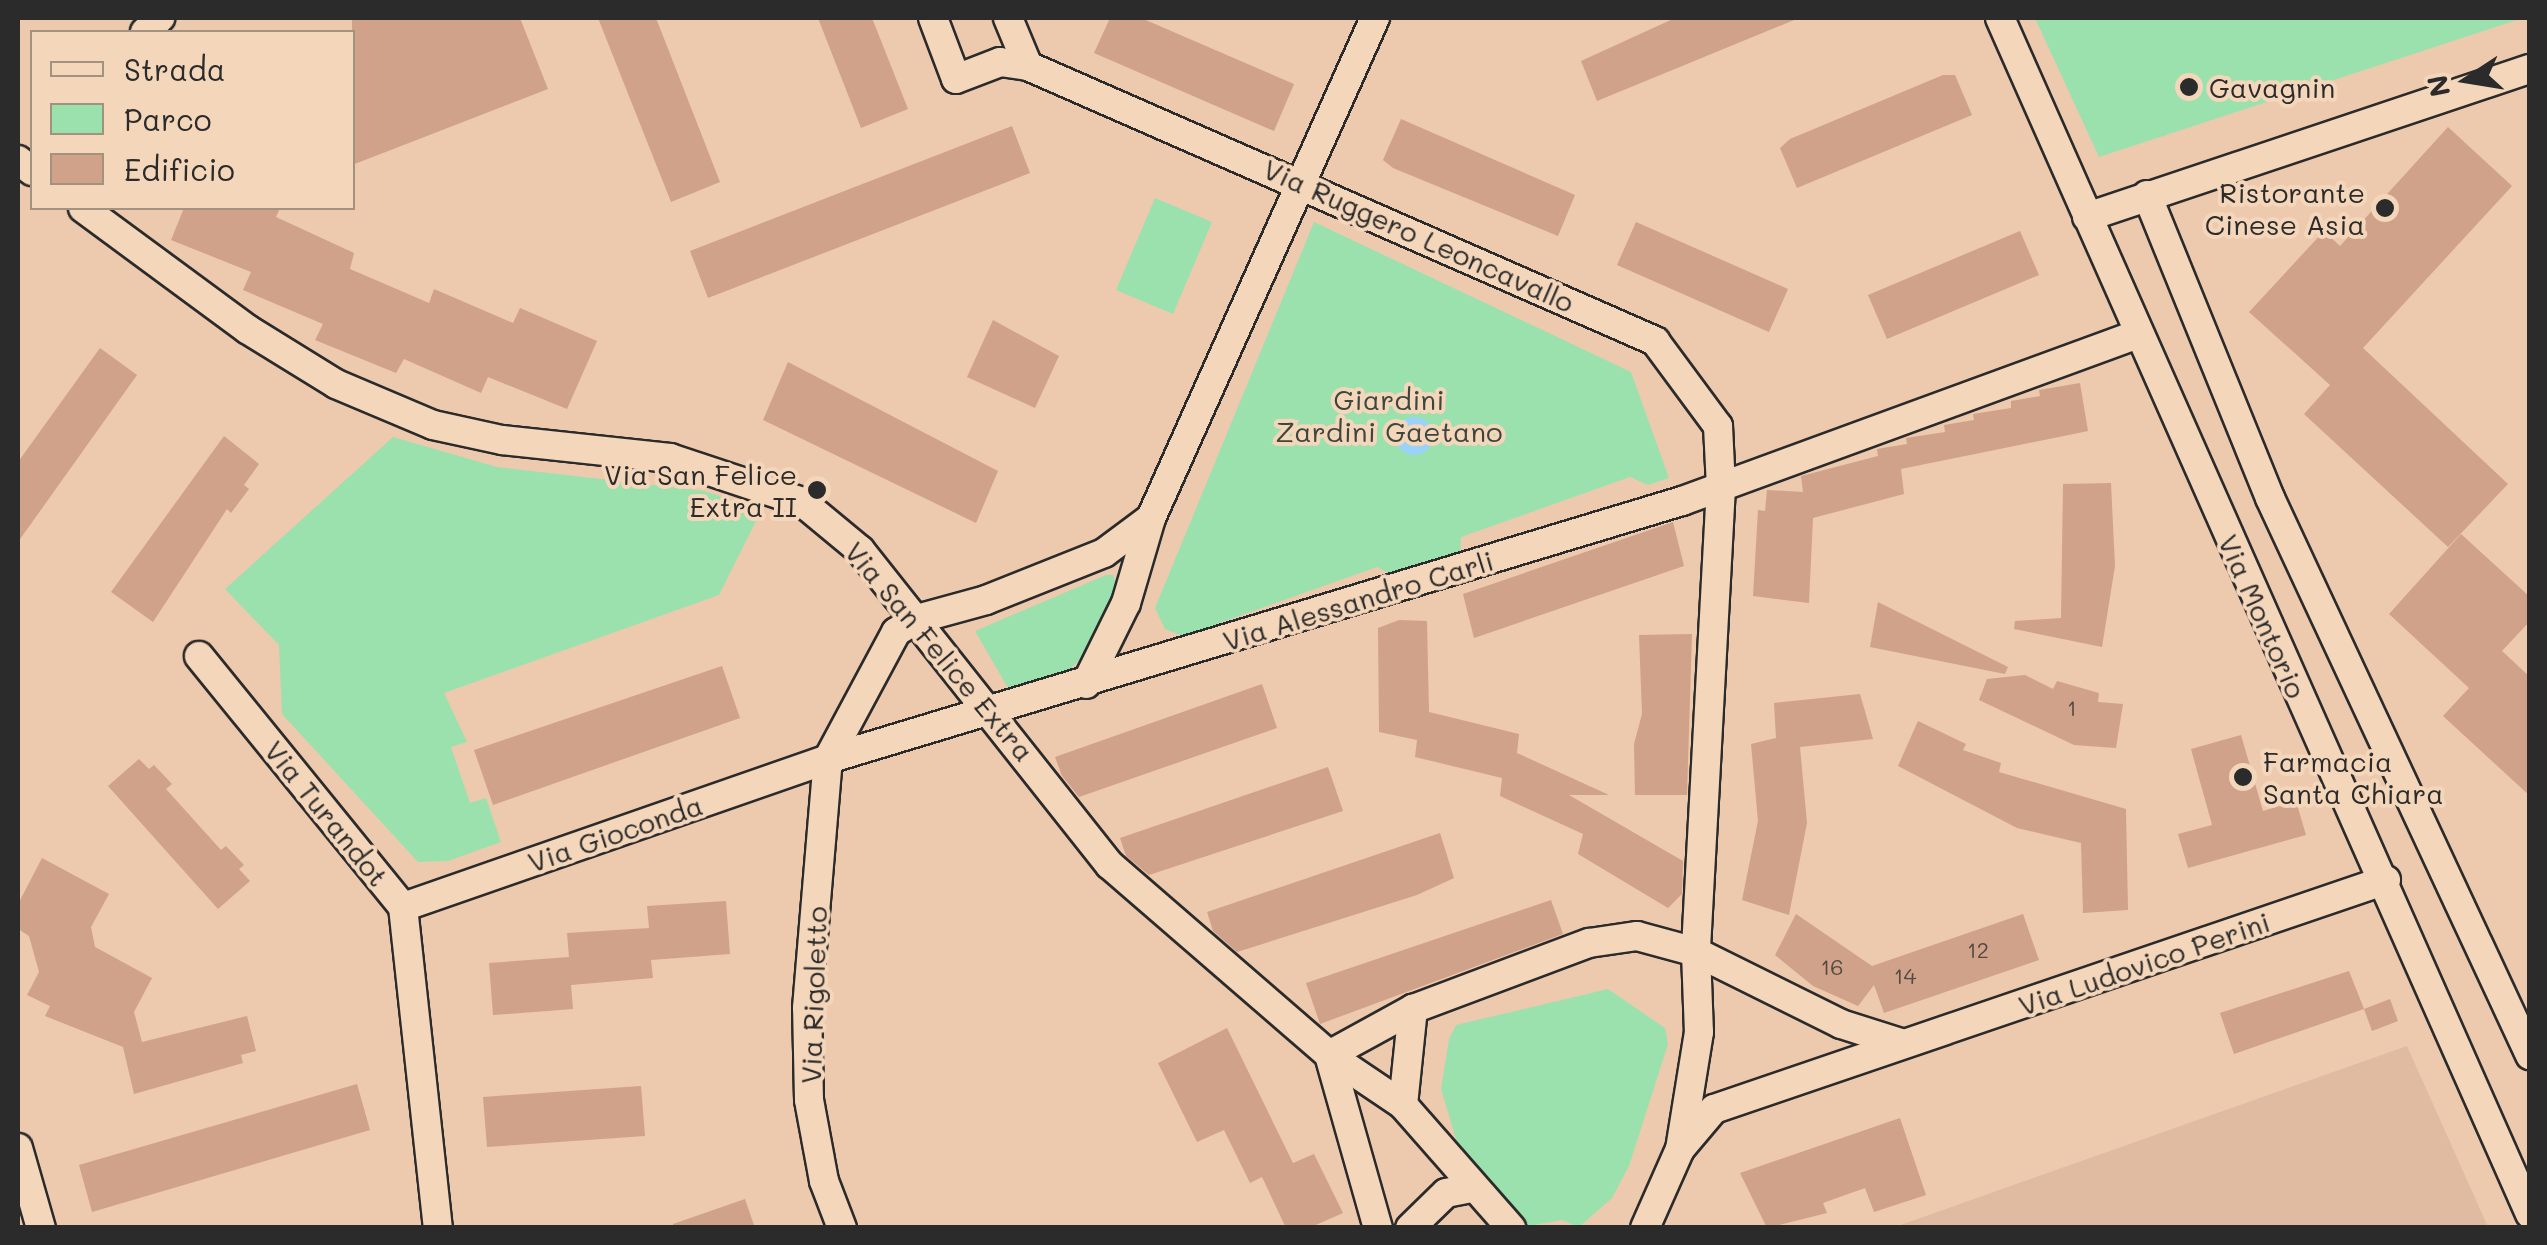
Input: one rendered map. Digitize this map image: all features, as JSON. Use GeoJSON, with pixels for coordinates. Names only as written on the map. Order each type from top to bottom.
{"type":"FeatureCollection","features":[{"type":"Feature","properties":{"kind":"street","name":"Via Ruggero Leoncavallo"},"geometry":{"type":"LineString","coordinates":[[933,18],[956,79],[1000,62],[1028,66],[1304,182],[1656,341],[1718,426],[1721,487]]}},
{"type":"Feature","properties":{"kind":"street"},"geometry":{"type":"LineString","coordinates":[[1008,18],[1028,66]]}},
{"type":"Feature","properties":{"kind":"street"},"geometry":{"type":"LineString","coordinates":[[1086,684],[1126,603],[1151,518],[1375,18]]}},
{"type":"Feature","properties":{"kind":"street","name":"Via Montorio"},"geometry":{"type":"LineString","coordinates":[[2000,18],[2136,334],[2386,880],[2530,1214]]}},
{"type":"Feature","properties":{"kind":"street"},"geometry":{"type":"LineString","coordinates":[[2086,217],[2530,68]]}},
{"type":"Feature","properties":{"kind":"street","name":"Via Montorio"},"geometry":{"type":"LineString","coordinates":[[2147,195],[2270,498],[2530,1055]]}},
{"type":"Feature","properties":{"kind":"street","name":"Via San Felice Extra"},"geometry":{"type":"LineString","coordinates":[[85,210],[277,348],[336,384],[434,425],[502,440],[670,458],[802,502],[860,550],[994,712],[1110,865],[1329,1055],[1403,1105],[1511,1228]]}},
{"type":"Feature","properties":{"kind":"street","name":"Via Alessandro Carli"},"geometry":{"type":"LineString","coordinates":[[994,712],[1721,487],[2136,334]]}},
{"type":"Feature","properties":{"kind":"street"},"geometry":{"type":"LineString","coordinates":[[1645,1228],[1680,1149],[1699,1032],[1696,952],[1721,487]]}},
{"type":"Feature","properties":{"kind":"street"},"geometry":{"type":"LineString","coordinates":[[828,759],[896,632],[917,618],[986,600],[1104,553],[1151,518]]}},
{"type":"Feature","properties":{"kind":"street","name":"Via Turandot"},"geometry":{"type":"LineString","coordinates":[[199,656],[403,907],[438,1228]]}},
{"type":"Feature","properties":{"kind":"street","name":"Via Gioconda"},"geometry":{"type":"LineString","coordinates":[[403,907],[828,759],[994,712]]}},
{"type":"Feature","properties":{"kind":"street","name":"Via Rigoletto"},"geometry":{"type":"LineString","coordinates":[[828,759],[807,1008],[809,1100],[824,1181],[842,1228]]}},
{"type":"Feature","properties":{"kind":"street","name":"Via Ludovico Perini"},"geometry":{"type":"LineString","coordinates":[[1680,1149],[1714,1109],[2386,880]]}},
{"type":"Feature","properties":{"kind":"street"},"geometry":{"type":"LineString","coordinates":[[1378,1228],[1329,1055],[1413,1009],[1590,943],[1637,936],[1696,952],[1841,1024],[1902,1044]]}},
{"type":"Feature","properties":{"kind":"street"},"geometry":{"type":"LineString","coordinates":[[1403,1105],[1413,1009]]}},
{"type":"Feature","properties":{"kind":"street"},"geometry":{"type":"LineString","coordinates":[[18,1148],[41,1228]]}},
{"type":"Feature","properties":{"kind":"street"},"geometry":{"type":"LineString","coordinates":[[1410,1228],[1446,1193],[1472,1188]]}},
{"type":"Feature","properties":{"kind":"shaded area"},"geometry":{"type":"Polygon","coordinates":[[[2407,1046],[2488,1227],[1895,1227],[2407,1046]]]}},
{"type":"Feature","properties":{"kind":"green space","name":"Gavagnin"},"geometry":{"type":"Polygon","coordinates":[[[2035,18],[2523,18],[2099,157],[2035,18]]]}},
{"type":"Feature","properties":{"kind":"green space"},"geometry":{"type":"Polygon","coordinates":[[[1155,198],[1212,222],[1173,314],[1116,290],[1155,198]]]}},
{"type":"Feature","properties":{"kind":"green space","name":"Giardini Zardini Gaetano"},"geometry":{"type":"Polygon","coordinates":[[[1314,222],[1631,372],[1669,478],[1648,485],[1630,477],[1461,537],[1460,559],[1404,581],[1377,567],[1211,626],[1208,636],[1185,637],[1165,629],[1155,608],[1314,222]]]}},
{"type":"Feature","properties":{"kind":"green space"},"geometry":{"type":"Polygon","coordinates":[[[393,437],[497,467],[704,491],[762,509],[719,595],[444,693],[467,742],[451,747],[470,803],[486,798],[501,842],[448,861],[418,862],[282,714],[279,645],[225,589],[393,437]]]}},
{"type":"Feature","properties":{"kind":"green space"},"geometry":{"type":"Polygon","coordinates":[[[1113,575],[1118,588],[1079,661],[1064,674],[1008,688],[975,631],[1113,575]]]}},
{"type":"Feature","properties":{"kind":"green space"},"geometry":{"type":"Polygon","coordinates":[[[1608,989],[1665,1028],[1668,1044],[1629,1166],[1612,1198],[1579,1227],[1562,1220],[1523,1227],[1458,1146],[1441,1089],[1449,1039],[1456,1025],[1608,989]]]}},
{"type":"Feature","properties":{"kind":"water"},"geometry":{"type":"Polygon","coordinates":[[[1414,417],[1427,423],[1433,436],[1427,449],[1414,455],[1401,449],[1395,436],[1401,423],[1414,417]]]}},
{"type":"Feature","properties":{"kind":"building"},"geometry":{"type":"Polygon","coordinates":[[[352,18],[520,18],[548,89],[355,164],[352,18]]]}},
{"type":"Feature","properties":{"kind":"building"},"geometry":{"type":"Polygon","coordinates":[[[598,18],[656,18],[720,182],[671,202],[598,18]]]}},
{"type":"Feature","properties":{"kind":"building"},"geometry":{"type":"Polygon","coordinates":[[[818,18],[872,18],[908,109],[861,128],[818,18]]]}},
{"type":"Feature","properties":{"kind":"building"},"geometry":{"type":"Polygon","coordinates":[[[1110,18],[1141,18],[1294,84],[1274,131],[1094,53],[1110,18]]]}},
{"type":"Feature","properties":{"kind":"building"},"geometry":{"type":"Polygon","coordinates":[[[1675,18],[1799,18],[1597,101],[1581,61],[1675,18]]]}},
{"type":"Feature","properties":{"kind":"building"},"geometry":{"type":"Polygon","coordinates":[[[1943,75],[1955,75],[1972,115],[1797,188],[1780,148],[1790,139],[1943,75]]]}},
{"type":"Feature","properties":{"kind":"building"},"geometry":{"type":"Polygon","coordinates":[[[1401,119],[1575,195],[1558,236],[1393,168],[1383,160],[1401,119]]]}},
{"type":"Feature","properties":{"kind":"building"},"geometry":{"type":"Polygon","coordinates":[[[1012,126],[1030,173],[708,298],[690,251],[1012,126]]]}},
{"type":"Feature","properties":{"kind":"building"},"geometry":{"type":"Polygon","coordinates":[[[2448,127],[2512,186],[2363,348],[2508,484],[2448,547],[2304,414],[2330,385],[2249,312],[2324,231],[2340,246],[2448,127]]]}},
{"type":"Feature","properties":{"kind":"building"},"geometry":{"type":"Polygon","coordinates":[[[183,210],[279,210],[276,217],[354,253],[350,269],[429,303],[434,289],[513,323],[520,308],[597,341],[567,409],[488,377],[481,393],[404,359],[396,373],[315,340],[323,324],[243,290],[251,272],[171,240],[183,210]]]}},
{"type":"Feature","properties":{"kind":"building"},"geometry":{"type":"Polygon","coordinates":[[[1636,222],[1788,289],[1769,332],[1617,265],[1636,222]]]}},
{"type":"Feature","properties":{"kind":"building"},"geometry":{"type":"Polygon","coordinates":[[[2020,231],[2039,275],[1887,339],[1868,295],[2020,231]]]}},
{"type":"Feature","properties":{"kind":"building"},"geometry":{"type":"Polygon","coordinates":[[[993,320],[1059,356],[1035,408],[967,377],[993,320]]]}},
{"type":"Feature","properties":{"kind":"building"},"geometry":{"type":"Polygon","coordinates":[[[100,348],[137,375],[18,542],[18,462],[100,348]]]}},
{"type":"Feature","properties":{"kind":"building"},"geometry":{"type":"Polygon","coordinates":[[[788,362],[998,471],[976,523],[763,420],[788,362]]]}},
{"type":"Feature","properties":{"kind":"building"},"geometry":{"type":"Polygon","coordinates":[[[2080,383],[2088,431],[1901,469],[1904,494],[1813,518],[1809,603],[1753,596],[1758,510],[1765,511],[1767,490],[1803,492],[1801,476],[1878,456],[1877,449],[1907,444],[1906,438],[1945,432],[1944,425],[1974,420],[1973,414],[2011,408],[2011,401],[2040,396],[2039,390],[2080,383]]]}},
{"type":"Feature","properties":{"kind":"building"},"geometry":{"type":"Polygon","coordinates":[[[224,436],[259,464],[244,485],[249,489],[231,513],[227,509],[153,622],[111,592],[224,436]]]}},
{"type":"Feature","properties":{"kind":"building"},"geometry":{"type":"Polygon","coordinates":[[[2111,483],[2115,566],[2102,647],[2014,629],[2015,621],[2061,618],[2063,484],[2111,483]]]}},
{"type":"Feature","properties":{"kind":"building"},"geometry":{"type":"Polygon","coordinates":[[[1673,522],[1684,566],[1474,638],[1463,594],[1673,522]]]}},
{"type":"Feature","properties":{"kind":"building"},"geometry":{"type":"Polygon","coordinates":[[[2461,534],[2530,597],[2530,621],[2502,651],[2530,677],[2530,796],[2443,716],[2469,688],[2389,614],[2461,534]]]}},
{"type":"Feature","properties":{"kind":"building"},"geometry":{"type":"Polygon","coordinates":[[[1878,602],[2008,667],[2005,674],[1870,647],[1878,602]]]}},
{"type":"Feature","properties":{"kind":"building"},"geometry":{"type":"Polygon","coordinates":[[[1399,620],[1427,621],[1429,712],[1519,734],[1517,753],[1609,795],[1569,795],[1683,861],[1682,894],[1668,908],[1578,854],[1583,834],[1500,796],[1502,778],[1415,757],[1417,740],[1379,732],[1378,628],[1399,620]]]}},
{"type":"Feature","properties":{"kind":"building"},"geometry":{"type":"Polygon","coordinates":[[[1692,634],[1687,795],[1635,795],[1634,744],[1642,714],[1639,635],[1692,634]]]}},
{"type":"Feature","properties":{"kind":"building"},"geometry":{"type":"Polygon","coordinates":[[[722,666],[740,718],[493,805],[474,750],[722,666]]]}},
{"type":"Feature","properties":{"kind":"building"},"geometry":{"type":"Polygon","coordinates":[[[2025,675],[2053,689],[2057,681],[2099,693],[2098,702],[2123,704],[2116,748],[2074,745],[1979,700],[1987,679],[2025,675]]]}},
{"type":"Feature","properties":{"kind":"building"},"geometry":{"type":"Polygon","coordinates":[[[1262,684],[1277,728],[1079,797],[1062,776],[1055,757],[1262,684]]]}},
{"type":"Feature","properties":{"kind":"building"},"geometry":{"type":"Polygon","coordinates":[[[1860,694],[1873,739],[1800,747],[1807,823],[1789,915],[1742,900],[1758,821],[1751,744],[1776,738],[1774,703],[1860,694]]]}},
{"type":"Feature","properties":{"kind":"building"},"geometry":{"type":"Polygon","coordinates":[[[1918,721],[1966,744],[1963,750],[2001,763],[1999,772],[2126,809],[2128,910],[2083,913],[2081,843],[2017,828],[1898,766],[1918,721]]]}},
{"type":"Feature","properties":{"kind":"building"},"geometry":{"type":"Polygon","coordinates":[[[2241,735],[2263,811],[2296,801],[2306,835],[2188,868],[2178,834],[2212,825],[2191,749],[2241,735]]]}},
{"type":"Feature","properties":{"kind":"building"},"geometry":{"type":"Polygon","coordinates":[[[139,759],[149,769],[154,765],[172,784],[166,789],[221,850],[226,846],[244,865],[239,869],[250,881],[218,909],[108,786],[139,759]]]}},
{"type":"Feature","properties":{"kind":"building"},"geometry":{"type":"Polygon","coordinates":[[[1328,767],[1343,811],[1149,875],[1126,856],[1120,838],[1328,767]]]}},
{"type":"Feature","properties":{"kind":"building"},"geometry":{"type":"Polygon","coordinates":[[[1440,833],[1454,878],[1417,895],[1237,952],[1213,931],[1207,912],[1440,833]]]}},
{"type":"Feature","properties":{"kind":"building"},"geometry":{"type":"Polygon","coordinates":[[[42,858],[109,894],[91,927],[95,947],[152,978],[134,1012],[142,1042],[247,1016],[256,1051],[241,1055],[243,1063],[134,1094],[123,1047],[45,1016],[50,1006],[27,995],[39,972],[29,936],[18,929],[18,904],[42,858]]]}},
{"type":"Feature","properties":{"kind":"building"},"geometry":{"type":"Polygon","coordinates":[[[1551,900],[1563,934],[1320,1024],[1306,983],[1551,900]]]}},
{"type":"Feature","properties":{"kind":"building"},"geometry":{"type":"Polygon","coordinates":[[[726,901],[730,954],[651,960],[653,978],[571,985],[573,1009],[493,1015],[489,963],[569,957],[567,933],[649,928],[647,906],[726,901]]]}},
{"type":"Feature","properties":{"kind":"building"},"geometry":{"type":"Polygon","coordinates":[[[1796,914],[1872,966],[2023,914],[2039,960],[1884,1013],[1874,985],[1858,1006],[1813,986],[1775,955],[1796,914]]]}},
{"type":"Feature","properties":{"kind":"building"},"geometry":{"type":"Polygon","coordinates":[[[2349,971],[2364,1009],[2234,1054],[2220,1013],[2349,971]]]}},
{"type":"Feature","properties":{"kind":"building"},"geometry":{"type":"Polygon","coordinates":[[[2390,999],[2398,1021],[2372,1031],[2364,1009],[2390,999]]]}},
{"type":"Feature","properties":{"kind":"building"},"geometry":{"type":"Polygon","coordinates":[[[1227,1028],[1293,1163],[1314,1154],[1343,1213],[1309,1228],[1286,1228],[1262,1177],[1250,1183],[1224,1130],[1197,1142],[1158,1063],[1227,1028]]]}},
{"type":"Feature","properties":{"kind":"building"},"geometry":{"type":"Polygon","coordinates":[[[357,1084],[370,1130],[92,1212],[79,1165],[357,1084]]]}},
{"type":"Feature","properties":{"kind":"building"},"geometry":{"type":"Polygon","coordinates":[[[641,1086],[645,1136],[487,1147],[483,1097],[641,1086]]]}},
{"type":"Feature","properties":{"kind":"building"},"geometry":{"type":"Polygon","coordinates":[[[1900,1118],[1926,1195],[1874,1212],[1865,1188],[1823,1203],[1827,1213],[1767,1228],[1740,1173],[1900,1118]]]}},
{"type":"Feature","properties":{"kind":"building"},"geometry":{"type":"Polygon","coordinates":[[[745,1199],[755,1228],[673,1228],[673,1224],[745,1199]]]}},
{"type":"Feature","properties":{"kind":"place","name":"Gavagnin"},"geometry":{"type":"Point","coordinates":[2189,87]}},
{"type":"Feature","properties":{"kind":"place","name":"Ristorante Cinese Asia"},"geometry":{"type":"Point","coordinates":[2385,208]}},
{"type":"Feature","properties":{"kind":"place","name":"Via San Felice Extra II"},"geometry":{"type":"Point","coordinates":[817,490]}},
{"type":"Feature","properties":{"kind":"place","name":"Farmacia Santa Chiara"},"geometry":{"type":"Point","coordinates":[2243,777]}}]}
